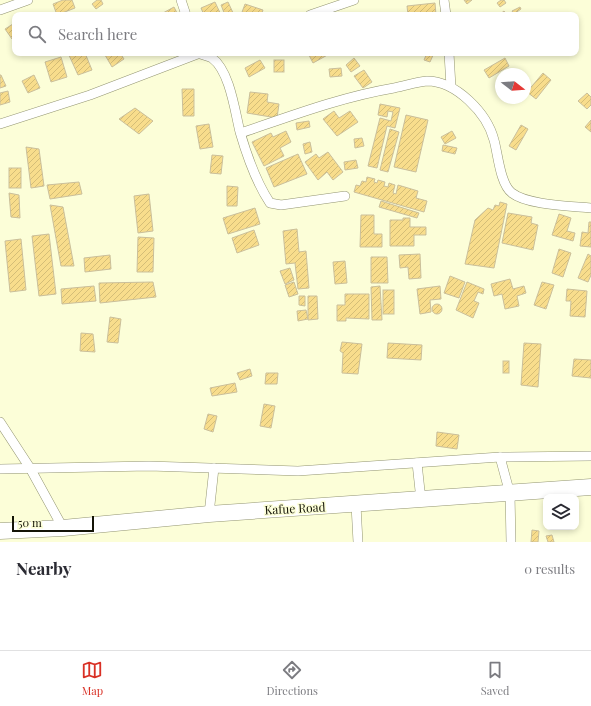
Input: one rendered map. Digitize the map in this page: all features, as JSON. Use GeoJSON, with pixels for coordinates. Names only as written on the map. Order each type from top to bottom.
{"type":"FeatureCollection","features":[{"type":"Feature","properties":{"kind":"highway","name":"Kafue Road"},"geometry":{"type":"LineString","coordinates":[[0,531],[63,528],[209,514],[591,488]]}},
{"type":"Feature","properties":{"kind":"street"},"geometry":{"type":"LineString","coordinates":[[0,10],[28,0]]}},
{"type":"Feature","properties":{"kind":"street"},"geometry":{"type":"LineString","coordinates":[[181,0],[185,12]]}},
{"type":"Feature","properties":{"kind":"street"},"geometry":{"type":"LineString","coordinates":[[319,12],[354,0]]}},
{"type":"Feature","properties":{"kind":"street"},"geometry":{"type":"LineString","coordinates":[[444,0],[446,12]]}},
{"type":"Feature","properties":{"kind":"street"},"geometry":{"type":"LineString","coordinates":[[0,124],[90,95],[191,56]]}},
{"type":"Feature","properties":{"kind":"street"},"geometry":{"type":"LineString","coordinates":[[207,56],[212,58],[225,76],[233,99],[240,133],[256,176],[270,203],[281,205],[345,196]]}},
{"type":"Feature","properties":{"kind":"street"},"geometry":{"type":"LineString","coordinates":[[449,56],[451,87]]}},
{"type":"Feature","properties":{"kind":"street"},"geometry":{"type":"LineString","coordinates":[[240,133],[365,93],[427,82],[451,87],[470,102],[485,121],[494,138],[503,180],[510,193],[523,200],[591,208]]}},
{"type":"Feature","properties":{"kind":"street"},"geometry":{"type":"LineString","coordinates":[[0,422],[30,468],[63,528]]}},
{"type":"Feature","properties":{"kind":"street"},"geometry":{"type":"LineString","coordinates":[[0,469],[149,466],[298,471],[500,457],[591,456]]}},
{"type":"Feature","properties":{"kind":"street"},"geometry":{"type":"LineString","coordinates":[[500,457],[510,494],[511,542]]}},
{"type":"Feature","properties":{"kind":"street"},"geometry":{"type":"LineString","coordinates":[[417,463],[421,500]]}},
{"type":"Feature","properties":{"kind":"street"},"geometry":{"type":"LineString","coordinates":[[209,514],[214,468]]}},
{"type":"Feature","properties":{"kind":"street"},"geometry":{"type":"LineString","coordinates":[[356,505],[358,542]]}},
{"type":"Feature","properties":{"kind":"building"},"geometry":{"type":"Polygon","coordinates":[[[63,0],[72,0],[75,8],[65,12],[56,12],[53,4],[63,0]]]}},
{"type":"Feature","properties":{"kind":"building"},"geometry":{"type":"Polygon","coordinates":[[[97,0],[101,0],[103,4],[96,9],[92,4],[97,0]]]}},
{"type":"Feature","properties":{"kind":"building"},"geometry":{"type":"Polygon","coordinates":[[[464,0],[472,0],[467,4],[464,0]]]}},
{"type":"Feature","properties":{"kind":"building"},"geometry":{"type":"Polygon","coordinates":[[[504,0],[506,3],[500,7],[497,3],[504,0]]]}},
{"type":"Feature","properties":{"kind":"building"},"geometry":{"type":"Polygon","coordinates":[[[215,2],[220,12],[203,12],[201,8],[215,2]]]}},
{"type":"Feature","properties":{"kind":"building"},"geometry":{"type":"Polygon","coordinates":[[[228,2],[233,12],[224,12],[221,5],[228,2]]]}},
{"type":"Feature","properties":{"kind":"building"},"geometry":{"type":"Polygon","coordinates":[[[435,3],[436,12],[408,12],[407,6],[435,3]]]}},
{"type":"Feature","properties":{"kind":"building"},"geometry":{"type":"Polygon","coordinates":[[[245,4],[263,10],[262,12],[242,12],[245,4]]]}},
{"type":"Feature","properties":{"kind":"building"},"geometry":{"type":"Polygon","coordinates":[[[174,7],[176,12],[165,12],[174,7]]]}},
{"type":"Feature","properties":{"kind":"building"},"geometry":{"type":"Polygon","coordinates":[[[520,7],[521,9],[517,12],[512,11],[520,7]]]}},
{"type":"Feature","properties":{"kind":"building"},"geometry":{"type":"Polygon","coordinates":[[[12,25],[12,39],[5,29],[12,25]]]}},
{"type":"Feature","properties":{"kind":"building"},"geometry":{"type":"Polygon","coordinates":[[[69,56],[86,56],[92,70],[78,75],[69,56]]]}},
{"type":"Feature","properties":{"kind":"building"},"geometry":{"type":"Polygon","coordinates":[[[106,56],[122,56],[124,59],[112,67],[106,56]]]}},
{"type":"Feature","properties":{"kind":"building"},"geometry":{"type":"Polygon","coordinates":[[[310,56],[326,56],[313,63],[310,56]]]}},
{"type":"Feature","properties":{"kind":"building"},"geometry":{"type":"Polygon","coordinates":[[[426,56],[433,56],[430,62],[424,60],[426,56]]]}},
{"type":"Feature","properties":{"kind":"building"},"geometry":{"type":"Polygon","coordinates":[[[61,57],[67,77],[51,82],[45,62],[61,57]]]}},
{"type":"Feature","properties":{"kind":"building"},"geometry":{"type":"Polygon","coordinates":[[[354,58],[360,66],[351,72],[346,65],[354,58]]]}},
{"type":"Feature","properties":{"kind":"building"},"geometry":{"type":"Polygon","coordinates":[[[505,58],[509,66],[506,68],[495,68],[495,74],[489,78],[484,70],[505,58]]]}},
{"type":"Feature","properties":{"kind":"building"},"geometry":{"type":"Polygon","coordinates":[[[260,60],[265,68],[249,77],[245,68],[260,60]]]}},
{"type":"Feature","properties":{"kind":"building"},"geometry":{"type":"Polygon","coordinates":[[[274,60],[284,60],[284,72],[274,72],[274,60]]]}},
{"type":"Feature","properties":{"kind":"building"},"geometry":{"type":"Polygon","coordinates":[[[341,68],[342,76],[330,77],[329,69],[341,68]]]}},
{"type":"Feature","properties":{"kind":"building"},"geometry":{"type":"Polygon","coordinates":[[[364,70],[372,82],[363,88],[354,76],[364,70]]]}},
{"type":"Feature","properties":{"kind":"building"},"geometry":{"type":"Polygon","coordinates":[[[543,73],[551,80],[536,99],[531,95],[531,87],[543,73]]]}},
{"type":"Feature","properties":{"kind":"building"},"geometry":{"type":"Polygon","coordinates":[[[0,75],[6,86],[0,88],[0,75]]]}},
{"type":"Feature","properties":{"kind":"building"},"geometry":{"type":"Polygon","coordinates":[[[34,75],[40,88],[28,93],[22,81],[34,75]]]}},
{"type":"Feature","properties":{"kind":"building"},"geometry":{"type":"Polygon","coordinates":[[[182,89],[194,89],[194,116],[183,116],[182,89]]]}},
{"type":"Feature","properties":{"kind":"building"},"geometry":{"type":"Polygon","coordinates":[[[8,91],[10,102],[0,105],[0,93],[8,91]]]}},
{"type":"Feature","properties":{"kind":"building"},"geometry":{"type":"Polygon","coordinates":[[[250,92],[268,94],[267,102],[279,104],[277,118],[247,113],[250,92]]]}},
{"type":"Feature","properties":{"kind":"building"},"geometry":{"type":"Polygon","coordinates":[[[587,93],[591,97],[591,105],[587,109],[578,101],[587,93]]]}},
{"type":"Feature","properties":{"kind":"building"},"geometry":{"type":"Polygon","coordinates":[[[380,104],[400,108],[395,128],[387,126],[377,168],[368,166],[380,118],[391,121],[393,112],[388,111],[387,117],[378,115],[380,104]]]}},
{"type":"Feature","properties":{"kind":"building"},"geometry":{"type":"Polygon","coordinates":[[[135,108],[153,121],[139,134],[119,119],[135,108]]]}},
{"type":"Feature","properties":{"kind":"building"},"geometry":{"type":"Polygon","coordinates":[[[334,111],[339,118],[350,111],[358,122],[337,136],[323,119],[334,111]]]}},
{"type":"Feature","properties":{"kind":"building"},"geometry":{"type":"Polygon","coordinates":[[[406,115],[428,120],[416,172],[394,167],[406,115]]]}},
{"type":"Feature","properties":{"kind":"building"},"geometry":{"type":"Polygon","coordinates":[[[591,120],[591,132],[585,127],[591,120]]]}},
{"type":"Feature","properties":{"kind":"building"},"geometry":{"type":"Polygon","coordinates":[[[309,121],[310,127],[297,130],[296,123],[309,121]]]}},
{"type":"Feature","properties":{"kind":"building"},"geometry":{"type":"Polygon","coordinates":[[[209,124],[213,147],[200,149],[196,126],[209,124]]]}},
{"type":"Feature","properties":{"kind":"building"},"geometry":{"type":"Polygon","coordinates":[[[521,125],[528,129],[516,150],[509,146],[521,125]]]}},
{"type":"Feature","properties":{"kind":"building"},"geometry":{"type":"Polygon","coordinates":[[[390,129],[399,132],[388,172],[380,170],[390,129]]]}},
{"type":"Feature","properties":{"kind":"building"},"geometry":{"type":"Polygon","coordinates":[[[286,131],[291,142],[280,148],[284,156],[264,166],[252,142],[271,133],[273,137],[286,131]]]}},
{"type":"Feature","properties":{"kind":"building"},"geometry":{"type":"Polygon","coordinates":[[[452,131],[456,138],[445,144],[441,137],[452,131]]]}},
{"type":"Feature","properties":{"kind":"building"},"geometry":{"type":"Polygon","coordinates":[[[362,138],[364,146],[355,148],[354,139],[362,138]]]}},
{"type":"Feature","properties":{"kind":"building"},"geometry":{"type":"Polygon","coordinates":[[[310,142],[312,152],[305,154],[303,144],[310,142]]]}},
{"type":"Feature","properties":{"kind":"building"},"geometry":{"type":"Polygon","coordinates":[[[443,145],[457,148],[455,154],[442,151],[443,145]]]}},
{"type":"Feature","properties":{"kind":"building"},"geometry":{"type":"Polygon","coordinates":[[[26,147],[39,149],[44,186],[31,188],[26,147]]]}},
{"type":"Feature","properties":{"kind":"building"},"geometry":{"type":"Polygon","coordinates":[[[328,152],[343,172],[333,180],[327,172],[318,180],[305,162],[316,154],[319,158],[328,152]]]}},
{"type":"Feature","properties":{"kind":"building"},"geometry":{"type":"Polygon","coordinates":[[[298,154],[307,174],[274,187],[266,168],[298,154]]]}},
{"type":"Feature","properties":{"kind":"building"},"geometry":{"type":"Polygon","coordinates":[[[212,155],[223,156],[221,174],[210,173],[212,155]]]}},
{"type":"Feature","properties":{"kind":"building"},"geometry":{"type":"Polygon","coordinates":[[[356,160],[358,168],[345,170],[344,162],[356,160]]]}},
{"type":"Feature","properties":{"kind":"building"},"geometry":{"type":"Polygon","coordinates":[[[9,168],[21,168],[21,188],[9,188],[9,168]]]}},
{"type":"Feature","properties":{"kind":"building"},"geometry":{"type":"Polygon","coordinates":[[[367,177],[375,179],[374,182],[377,183],[378,180],[385,182],[384,186],[388,187],[389,183],[395,185],[393,193],[396,194],[398,185],[418,191],[416,198],[427,201],[424,212],[354,192],[356,185],[360,186],[362,181],[366,182],[367,177]]]}},
{"type":"Feature","properties":{"kind":"building"},"geometry":{"type":"Polygon","coordinates":[[[79,182],[82,194],[50,199],[47,185],[79,182]]]}},
{"type":"Feature","properties":{"kind":"building"},"geometry":{"type":"Polygon","coordinates":[[[227,186],[238,187],[237,206],[227,206],[227,186]]]}},
{"type":"Feature","properties":{"kind":"building"},"geometry":{"type":"Polygon","coordinates":[[[9,193],[19,195],[20,218],[11,217],[9,193]]]}},
{"type":"Feature","properties":{"kind":"building"},"geometry":{"type":"Polygon","coordinates":[[[149,194],[153,231],[138,233],[134,196],[149,194]]]}},
{"type":"Feature","properties":{"kind":"building"},"geometry":{"type":"Polygon","coordinates":[[[381,201],[419,213],[417,218],[379,207],[381,201]]]}},
{"type":"Feature","properties":{"kind":"building"},"geometry":{"type":"Polygon","coordinates":[[[500,202],[507,204],[494,268],[465,264],[475,220],[488,208],[493,210],[495,205],[499,206],[500,202]]]}},
{"type":"Feature","properties":{"kind":"building"},"geometry":{"type":"Polygon","coordinates":[[[50,205],[63,207],[74,266],[61,266],[50,205]]]}},
{"type":"Feature","properties":{"kind":"building"},"geometry":{"type":"Polygon","coordinates":[[[255,208],[260,224],[228,234],[223,218],[255,208]]]}},
{"type":"Feature","properties":{"kind":"building"},"geometry":{"type":"Polygon","coordinates":[[[508,213],[532,217],[531,223],[538,225],[533,250],[502,243],[508,213]]]}},
{"type":"Feature","properties":{"kind":"building"},"geometry":{"type":"Polygon","coordinates":[[[559,214],[571,218],[567,231],[575,233],[573,241],[552,235],[559,214]]]}},
{"type":"Feature","properties":{"kind":"building"},"geometry":{"type":"Polygon","coordinates":[[[361,215],[374,215],[374,234],[382,234],[382,247],[360,247],[361,215]]]}},
{"type":"Feature","properties":{"kind":"building"},"geometry":{"type":"Polygon","coordinates":[[[403,218],[410,218],[410,227],[426,227],[426,235],[414,235],[414,246],[390,246],[390,220],[403,220],[403,218]]]}},
{"type":"Feature","properties":{"kind":"building"},"geometry":{"type":"Polygon","coordinates":[[[589,222],[591,222],[591,247],[580,246],[582,232],[588,233],[589,222]]]}},
{"type":"Feature","properties":{"kind":"building"},"geometry":{"type":"Polygon","coordinates":[[[297,229],[299,252],[306,251],[309,288],[298,289],[295,263],[286,264],[283,231],[297,229]]]}},
{"type":"Feature","properties":{"kind":"building"},"geometry":{"type":"Polygon","coordinates":[[[254,230],[259,245],[237,253],[232,238],[254,230]]]}},
{"type":"Feature","properties":{"kind":"building"},"geometry":{"type":"Polygon","coordinates":[[[49,234],[56,294],[39,296],[32,236],[49,234]]]}},
{"type":"Feature","properties":{"kind":"building"},"geometry":{"type":"Polygon","coordinates":[[[138,237],[154,238],[153,272],[137,272],[138,237]]]}},
{"type":"Feature","properties":{"kind":"building"},"geometry":{"type":"Polygon","coordinates":[[[21,239],[26,290],[10,292],[5,241],[21,239]]]}},
{"type":"Feature","properties":{"kind":"building"},"geometry":{"type":"Polygon","coordinates":[[[559,249],[571,253],[563,277],[552,273],[559,249]]]}},
{"type":"Feature","properties":{"kind":"building"},"geometry":{"type":"Polygon","coordinates":[[[420,254],[421,278],[409,279],[408,267],[400,268],[399,255],[420,254]]]}},
{"type":"Feature","properties":{"kind":"building"},"geometry":{"type":"Polygon","coordinates":[[[588,254],[591,256],[591,275],[588,282],[578,278],[588,254]]]}},
{"type":"Feature","properties":{"kind":"building"},"geometry":{"type":"Polygon","coordinates":[[[110,255],[111,269],[85,272],[84,258],[110,255]]]}},
{"type":"Feature","properties":{"kind":"building"},"geometry":{"type":"Polygon","coordinates":[[[371,257],[387,257],[388,283],[371,283],[371,257]]]}},
{"type":"Feature","properties":{"kind":"building"},"geometry":{"type":"Polygon","coordinates":[[[345,261],[347,283],[335,284],[333,262],[345,261]]]}},
{"type":"Feature","properties":{"kind":"building"},"geometry":{"type":"Polygon","coordinates":[[[290,268],[294,280],[285,284],[280,271],[290,268]]]}},
{"type":"Feature","properties":{"kind":"building"},"geometry":{"type":"Polygon","coordinates":[[[450,276],[465,282],[459,298],[444,293],[450,276]]]}},
{"type":"Feature","properties":{"kind":"building"},"geometry":{"type":"Polygon","coordinates":[[[510,279],[513,289],[524,286],[526,293],[517,296],[519,306],[505,309],[502,294],[494,296],[491,284],[510,279]]]}},
{"type":"Feature","properties":{"kind":"building"},"geometry":{"type":"Polygon","coordinates":[[[153,282],[156,297],[100,303],[99,283],[153,282]]]}},
{"type":"Feature","properties":{"kind":"building"},"geometry":{"type":"Polygon","coordinates":[[[294,282],[298,294],[289,297],[285,285],[294,282]]]}},
{"type":"Feature","properties":{"kind":"building"},"geometry":{"type":"Polygon","coordinates":[[[467,282],[484,289],[483,294],[478,292],[474,301],[479,303],[473,318],[456,310],[467,282]]]}},
{"type":"Feature","properties":{"kind":"building"},"geometry":{"type":"Polygon","coordinates":[[[542,282],[554,285],[546,309],[534,305],[542,282]]]}},
{"type":"Feature","properties":{"kind":"building"},"geometry":{"type":"Polygon","coordinates":[[[94,286],[96,301],[62,304],[61,289],[94,286]]]}},
{"type":"Feature","properties":{"kind":"building"},"geometry":{"type":"Polygon","coordinates":[[[380,286],[382,320],[372,320],[371,287],[380,286]]]}},
{"type":"Feature","properties":{"kind":"building"},"geometry":{"type":"Polygon","coordinates":[[[440,286],[441,299],[430,300],[431,312],[420,314],[417,289],[440,286]]]}},
{"type":"Feature","properties":{"kind":"building"},"geometry":{"type":"Polygon","coordinates":[[[567,289],[587,291],[585,317],[570,316],[571,301],[566,301],[567,289]]]}},
{"type":"Feature","properties":{"kind":"building"},"geometry":{"type":"Polygon","coordinates":[[[383,290],[394,290],[394,314],[383,314],[383,290]]]}},
{"type":"Feature","properties":{"kind":"building"},"geometry":{"type":"Polygon","coordinates":[[[345,294],[369,294],[369,319],[346,318],[346,321],[337,321],[337,305],[345,305],[345,294]]]}},
{"type":"Feature","properties":{"kind":"building"},"geometry":{"type":"Polygon","coordinates":[[[299,296],[305,296],[305,306],[299,305],[299,296]]]}},
{"type":"Feature","properties":{"kind":"building"},"geometry":{"type":"Polygon","coordinates":[[[308,296],[317,296],[318,319],[308,320],[308,296]]]}},
{"type":"Feature","properties":{"kind":"building"},"geometry":{"type":"Polygon","coordinates":[[[435,304],[439,304],[441,305],[441,313],[435,314],[432,311],[432,307],[435,304]]]}},
{"type":"Feature","properties":{"kind":"building"},"geometry":{"type":"Polygon","coordinates":[[[306,310],[308,319],[298,321],[297,311],[306,310]]]}},
{"type":"Feature","properties":{"kind":"building"},"geometry":{"type":"Polygon","coordinates":[[[110,317],[121,319],[118,343],[107,342],[110,317]]]}},
{"type":"Feature","properties":{"kind":"building"},"geometry":{"type":"Polygon","coordinates":[[[81,333],[93,334],[95,352],[80,351],[81,333]]]}},
{"type":"Feature","properties":{"kind":"building"},"geometry":{"type":"Polygon","coordinates":[[[342,342],[362,344],[358,374],[342,373],[343,353],[340,351],[342,342]]]}},
{"type":"Feature","properties":{"kind":"building"},"geometry":{"type":"Polygon","coordinates":[[[388,343],[422,345],[421,360],[387,358],[388,343]]]}},
{"type":"Feature","properties":{"kind":"building"},"geometry":{"type":"Polygon","coordinates":[[[524,343],[541,344],[538,387],[521,385],[524,343]]]}},
{"type":"Feature","properties":{"kind":"building"},"geometry":{"type":"Polygon","coordinates":[[[574,359],[591,360],[591,378],[572,376],[574,359]]]}},
{"type":"Feature","properties":{"kind":"building"},"geometry":{"type":"Polygon","coordinates":[[[503,361],[509,361],[509,373],[503,373],[503,361]]]}},
{"type":"Feature","properties":{"kind":"building"},"geometry":{"type":"Polygon","coordinates":[[[250,369],[252,376],[240,380],[237,373],[250,369]]]}},
{"type":"Feature","properties":{"kind":"building"},"geometry":{"type":"Polygon","coordinates":[[[266,373],[278,373],[277,384],[265,384],[266,373]]]}},
{"type":"Feature","properties":{"kind":"building"},"geometry":{"type":"Polygon","coordinates":[[[235,383],[237,392],[212,396],[210,388],[235,383]]]}},
{"type":"Feature","properties":{"kind":"building"},"geometry":{"type":"Polygon","coordinates":[[[264,404],[275,406],[271,428],[260,426],[264,404]]]}},
{"type":"Feature","properties":{"kind":"building"},"geometry":{"type":"Polygon","coordinates":[[[208,414],[217,416],[213,432],[204,429],[208,414]]]}},
{"type":"Feature","properties":{"kind":"building"},"geometry":{"type":"Polygon","coordinates":[[[437,432],[459,435],[457,449],[436,446],[437,432]]]}},
{"type":"Feature","properties":{"kind":"building"},"geometry":{"type":"Polygon","coordinates":[[[532,530],[539,531],[538,542],[531,542],[532,530]]]}},
{"type":"Feature","properties":{"kind":"building"},"geometry":{"type":"Polygon","coordinates":[[[552,535],[554,542],[548,542],[546,536],[552,535]]]}}]}
